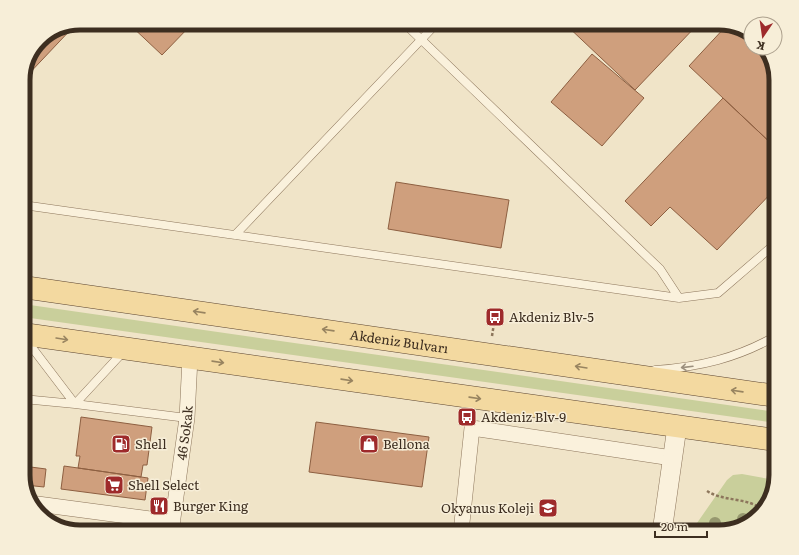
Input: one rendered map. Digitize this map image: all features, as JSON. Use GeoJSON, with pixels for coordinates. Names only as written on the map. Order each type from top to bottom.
{"type":"FeatureCollection","features":[{"type":"Feature","properties":{"kind":"main road","name":"Akdeniz Bulvarı"},"geometry":{"type":"LineString","coordinates":[[30,288],[769,395]]}},
{"type":"Feature","properties":{"kind":"main road"},"geometry":{"type":"LineString","coordinates":[[30,335],[769,439]]}},
{"type":"Feature","properties":{"kind":"street","name":"46 Sokak"},"geometry":{"type":"LineString","coordinates":[[172,525],[187,418],[190,358]]}},
{"type":"Feature","properties":{"kind":"street"},"geometry":{"type":"LineString","coordinates":[[663,525],[677,427]]}},
{"type":"Feature","properties":{"kind":"street"},"geometry":{"type":"LineString","coordinates":[[462,525],[472,428],[672,458]]}},
{"type":"Feature","properties":{"kind":"street"},"geometry":{"type":"LineString","coordinates":[[39,505],[160,525]]}},
{"type":"Feature","properties":{"kind":"lane"},"geometry":{"type":"LineString","coordinates":[[411,30],[660,269],[679,298]]}},
{"type":"Feature","properties":{"kind":"lane"},"geometry":{"type":"LineString","coordinates":[[235,235],[430,30]]}},
{"type":"Feature","properties":{"kind":"lane"},"geometry":{"type":"LineString","coordinates":[[30,206],[679,298],[718,293],[769,249]]}},
{"type":"Feature","properties":{"kind":"lane"},"geometry":{"type":"LineString","coordinates":[[614,372],[692,366],[718,361],[742,354],[769,340]]}},
{"type":"Feature","properties":{"kind":"lane"},"geometry":{"type":"LineString","coordinates":[[30,346],[75,404]]}},
{"type":"Feature","properties":{"kind":"lane"},"geometry":{"type":"LineString","coordinates":[[75,404],[126,349]]}},
{"type":"Feature","properties":{"kind":"lane"},"geometry":{"type":"LineString","coordinates":[[30,400],[187,418]]}},
{"type":"Feature","properties":{"kind":"path"},"geometry":{"type":"LineString","coordinates":[[707,490],[720,498],[749,503],[758,507]]}},
{"type":"Feature","properties":{"kind":"green space"},"geometry":{"type":"Polygon","coordinates":[[[30,305],[769,411],[769,422],[30,318],[30,305]]]}},
{"type":"Feature","properties":{"kind":"green space"},"geometry":{"type":"Polygon","coordinates":[[[742,474],[769,479],[768,485],[761,503],[750,515],[738,521],[726,525],[696,525],[727,480],[733,475],[742,474]]]}},
{"type":"Feature","properties":{"kind":"building"},"geometry":{"type":"Polygon","coordinates":[[[135,30],[186,30],[162,55],[135,30]]]}},
{"type":"Feature","properties":{"kind":"building"},"geometry":{"type":"Polygon","coordinates":[[[571,30],[692,30],[635,90],[571,30]]]}},
{"type":"Feature","properties":{"kind":"building"},"geometry":{"type":"Polygon","coordinates":[[[722,30],[743,36],[743,56],[762,56],[765,61],[769,73],[769,141],[689,66],[722,30]]]}},
{"type":"Feature","properties":{"kind":"building"},"geometry":{"type":"Polygon","coordinates":[[[69,31],[31,72],[38,52],[44,44],[52,38],[69,31]]]}},
{"type":"Feature","properties":{"kind":"building"},"geometry":{"type":"Polygon","coordinates":[[[592,54],[644,98],[602,146],[551,102],[592,54]]]}},
{"type":"Feature","properties":{"kind":"building"},"geometry":{"type":"Polygon","coordinates":[[[723,98],[769,141],[769,195],[717,250],[670,207],[651,226],[625,201],[723,98]]]}},
{"type":"Feature","properties":{"kind":"building"},"geometry":{"type":"Polygon","coordinates":[[[396,182],[509,200],[501,248],[388,229],[396,182]]]}},
{"type":"Feature","properties":{"kind":"building"},"geometry":{"type":"Polygon","coordinates":[[[81,417],[152,427],[147,465],[143,465],[141,477],[78,468],[80,456],[76,456],[81,417]]]}},
{"type":"Feature","properties":{"kind":"building"},"geometry":{"type":"Polygon","coordinates":[[[316,422],[429,437],[422,487],[309,472],[316,422]]]}},
{"type":"Feature","properties":{"kind":"building"},"geometry":{"type":"Polygon","coordinates":[[[64,466],[148,478],[145,500],[61,489],[64,466]]]}},
{"type":"Feature","properties":{"kind":"building"},"geometry":{"type":"Polygon","coordinates":[[[30,467],[46,469],[44,487],[31,486],[30,467]]]}},
{"type":"Feature","properties":{"kind":"place","name":"Akdeniz Blv-5"},"geometry":{"type":"Point","coordinates":[495,317]}},
{"type":"Feature","properties":{"kind":"place","name":"Akdeniz Blv-9"},"geometry":{"type":"Point","coordinates":[467,417]}},
{"type":"Feature","properties":{"kind":"place","name":"Shell"},"geometry":{"type":"Point","coordinates":[121,444]}},
{"type":"Feature","properties":{"kind":"place","name":"Bellona"},"geometry":{"type":"Point","coordinates":[369,444]}},
{"type":"Feature","properties":{"kind":"place","name":"Shell Select"},"geometry":{"type":"Point","coordinates":[114,485]}},
{"type":"Feature","properties":{"kind":"place","name":"Burger King"},"geometry":{"type":"Point","coordinates":[159,506]}},
{"type":"Feature","properties":{"kind":"place","name":"Okyanus Koleji"},"geometry":{"type":"Point","coordinates":[548,508]}}]}
